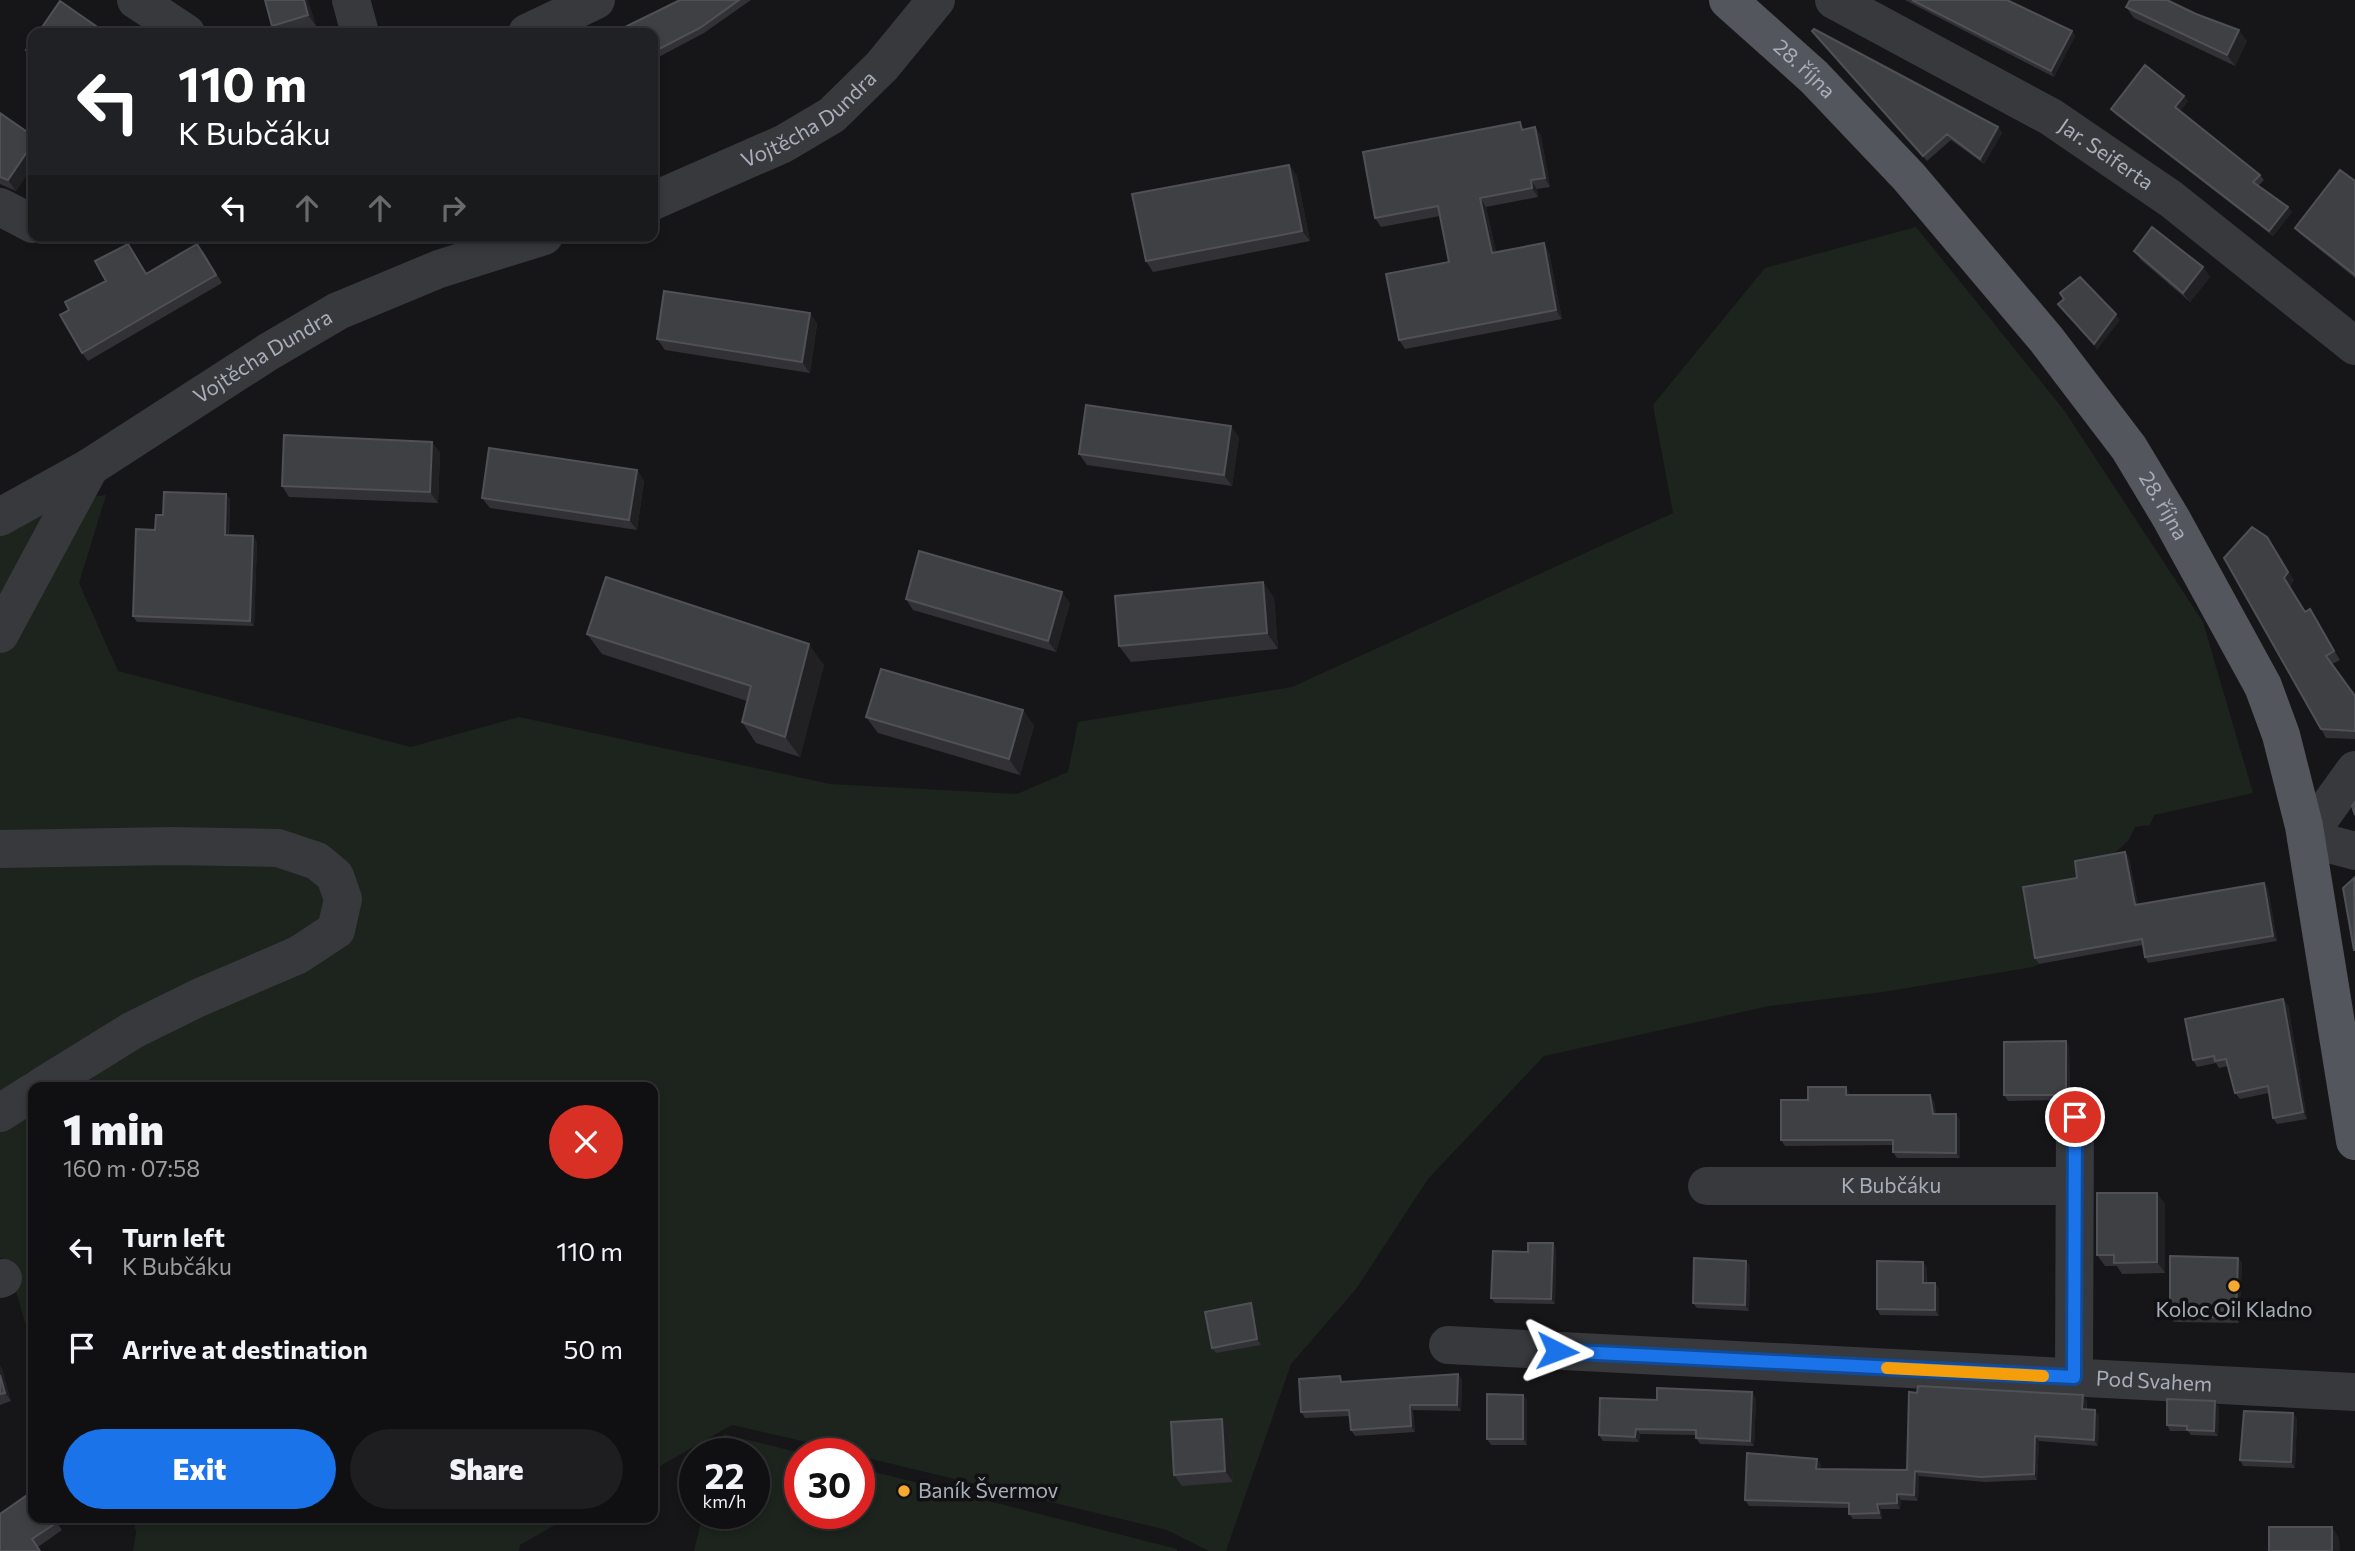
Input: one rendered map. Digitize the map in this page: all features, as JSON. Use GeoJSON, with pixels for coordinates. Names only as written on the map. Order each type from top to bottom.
{"type":"FeatureCollection","features":[{"type":"Feature","properties":{"kind":"main road","name":"28. října"},"geometry":{"type":"LineString","coordinates":[[1728,0],[1814,77],[1909,177],[2046,339],[2129,448],[2171,518],[2263,686],[2284,747],[2306,838],[2353,1120]]}},
{"type":"Feature","properties":{"kind":"street"},"geometry":{"type":"LineString","coordinates":[[136,0],[178,28]]}},
{"type":"Feature","properties":{"kind":"street"},"geometry":{"type":"LineString","coordinates":[[351,0],[359,28]]}},
{"type":"Feature","properties":{"kind":"street"},"geometry":{"type":"LineString","coordinates":[[537,28],[596,0]]}},
{"type":"Feature","properties":{"kind":"street","name":"Vojtěcha Dundra"},"geometry":{"type":"LineString","coordinates":[[658,199],[783,144],[832,115],[882,66],[936,0]]}},
{"type":"Feature","properties":{"kind":"street","name":"Jar. Seiferta"},"geometry":{"type":"LineString","coordinates":[[1834,0],[2051,117],[2171,200],[2355,346]]}},
{"type":"Feature","properties":{"kind":"street"},"geometry":{"type":"LineString","coordinates":[[0,207],[28,221]]}},
{"type":"Feature","properties":{"kind":"street","name":"Vojtěcha Dundra"},"geometry":{"type":"LineString","coordinates":[[0,517],[90,467],[268,352],[338,311],[439,269],[525,242]]}},
{"type":"Feature","properties":{"kind":"street"},"geometry":{"type":"LineString","coordinates":[[0,634],[90,467]]}},
{"type":"Feature","properties":{"kind":"street"},"geometry":{"type":"LineString","coordinates":[[2355,770],[2306,838],[2355,851]]}},
{"type":"Feature","properties":{"kind":"street"},"geometry":{"type":"LineString","coordinates":[[0,849],[278,848],[317,861],[335,876],[343,900],[336,930],[298,955],[198,998],[133,1030],[49,1082]]}},
{"type":"Feature","properties":{"kind":"street"},"geometry":{"type":"LineString","coordinates":[[0,1113],[28,1095]]}},
{"type":"Feature","properties":{"kind":"street"},"geometry":{"type":"LineString","coordinates":[[2074,1377],[2075,1117]]}},
{"type":"Feature","properties":{"kind":"street","name":"K Bubčáku"},"geometry":{"type":"LineString","coordinates":[[1707,1186],[2074,1186]]}},
{"type":"Feature","properties":{"kind":"street","name":"Pod Svahem"},"geometry":{"type":"LineString","coordinates":[[1448,1345],[2355,1392]]}},
{"type":"Feature","properties":{"kind":"shaded area"},"geometry":{"type":"Polygon","coordinates":[[[1916,227],[2064,410],[2203,622],[2253,793],[2154,815],[2150,825],[2135,827],[2129,840],[2083,882],[2041,963],[2033,967],[1883,992],[1769,1006],[1544,1056],[1428,1179],[1356,1289],[1291,1364],[1226,1551],[1209,1551],[1167,1530],[875,1460],[875,1438],[789,1438],[732,1425],[709,1438],[679,1438],[679,1455],[658,1467],[658,1082],[28,1082],[28,1326],[25,1323],[7,1260],[0,1258],[0,535],[50,502],[106,495],[79,583],[118,671],[411,747],[519,717],[830,784],[1017,794],[1068,772],[1078,722],[1292,687],[1673,513],[1653,405],[1765,268],[1916,227]]]}},
{"type":"Feature","properties":{"kind":"shaded area","name":"Baník Švermov"},"geometry":{"type":"Polygon","coordinates":[[[724,1434],[740,1438],[723,1438],[724,1434]]]}},
{"type":"Feature","properties":{"kind":"shaded area","name":"Baník Švermov"},"geometry":{"type":"Polygon","coordinates":[[[770,1445],[784,1449],[784,1529],[875,1529],[875,1472],[1177,1549],[1177,1551],[694,1551],[699,1529],[770,1529],[770,1445]]]}},
{"type":"Feature","properties":{"kind":"shaded area"},"geometry":{"type":"Polygon","coordinates":[[[134,1523],[558,1523],[520,1545],[519,1551],[133,1551],[136,1533],[134,1523]]]}},
{"type":"Feature","properties":{"kind":"building"},"geometry":{"type":"Polygon","coordinates":[[[265,0],[304,0],[308,15],[272,26],[265,0]]]}},
{"type":"Feature","properties":{"kind":"building"},"geometry":{"type":"Polygon","coordinates":[[[680,0],[739,0],[700,28],[658,49],[658,28],[623,28],[680,0]]]}},
{"type":"Feature","properties":{"kind":"building"},"geometry":{"type":"Polygon","coordinates":[[[1912,0],[2007,0],[2072,31],[2051,71],[1912,0]]]}},
{"type":"Feature","properties":{"kind":"building"},"geometry":{"type":"Polygon","coordinates":[[[2130,0],[2167,0],[2239,30],[2227,55],[2126,7],[2130,0]]]}},
{"type":"Feature","properties":{"kind":"building"},"geometry":{"type":"Polygon","coordinates":[[[60,1],[99,28],[41,28],[60,1]]]}},
{"type":"Feature","properties":{"kind":"building"},"geometry":{"type":"Polygon","coordinates":[[[1814,29],[1998,127],[1980,159],[1947,134],[1923,156],[1812,31],[1814,29]]]}},
{"type":"Feature","properties":{"kind":"building"},"geometry":{"type":"Polygon","coordinates":[[[2145,65],[2184,96],[2175,107],[2260,175],[2253,182],[2288,207],[2269,231],[2111,109],[2145,65]]]}},
{"type":"Feature","properties":{"kind":"building"},"geometry":{"type":"Polygon","coordinates":[[[0,113],[28,133],[28,150],[8,180],[0,177],[0,113]]]}},
{"type":"Feature","properties":{"kind":"building"},"geometry":{"type":"Polygon","coordinates":[[[1520,122],[1522,130],[1535,127],[1545,178],[1531,180],[1532,188],[1480,198],[1492,253],[1544,243],[1556,310],[1399,340],[1386,274],[1449,262],[1438,206],[1375,218],[1363,152],[1520,122]]]}},
{"type":"Feature","properties":{"kind":"building"},"geometry":{"type":"Polygon","coordinates":[[[1289,165],[1302,231],[1146,261],[1132,194],[1289,165]]]}},
{"type":"Feature","properties":{"kind":"building"},"geometry":{"type":"Polygon","coordinates":[[[2340,170],[2355,181],[2355,275],[2295,228],[2340,170]]]}},
{"type":"Feature","properties":{"kind":"building"},"geometry":{"type":"Polygon","coordinates":[[[2152,227],[2203,267],[2183,293],[2134,251],[2152,227]]]}},
{"type":"Feature","properties":{"kind":"building"},"geometry":{"type":"Polygon","coordinates":[[[128,244],[146,274],[197,244],[216,275],[82,353],[60,315],[69,310],[65,302],[106,281],[95,261],[128,244]]]}},
{"type":"Feature","properties":{"kind":"building"},"geometry":{"type":"Polygon","coordinates":[[[2080,277],[2116,314],[2094,344],[2058,304],[2064,299],[2060,293],[2080,277]]]}},
{"type":"Feature","properties":{"kind":"building"},"geometry":{"type":"Polygon","coordinates":[[[664,291],[810,313],[802,362],[657,339],[664,291]]]}},
{"type":"Feature","properties":{"kind":"building"},"geometry":{"type":"Polygon","coordinates":[[[1086,405],[1231,426],[1224,475],[1079,454],[1086,405]]]}},
{"type":"Feature","properties":{"kind":"building"},"geometry":{"type":"Polygon","coordinates":[[[284,435],[432,442],[430,492],[282,486],[284,435]]]}},
{"type":"Feature","properties":{"kind":"building"},"geometry":{"type":"Polygon","coordinates":[[[489,448],[637,470],[629,520],[482,498],[489,448]]]}},
{"type":"Feature","properties":{"kind":"building"},"geometry":{"type":"Polygon","coordinates":[[[164,492],[226,494],[225,535],[253,536],[250,621],[133,616],[136,529],[155,530],[156,515],[163,515],[164,492]]]}},
{"type":"Feature","properties":{"kind":"building"},"geometry":{"type":"Polygon","coordinates":[[[2252,527],[2267,537],[2288,572],[2284,578],[2305,612],[2310,609],[2334,651],[2326,656],[2355,696],[2355,731],[2321,729],[2224,558],[2252,527]]]}},
{"type":"Feature","properties":{"kind":"building"},"geometry":{"type":"Polygon","coordinates":[[[919,551],[1062,592],[1048,641],[906,599],[919,551]]]}},
{"type":"Feature","properties":{"kind":"building"},"geometry":{"type":"Polygon","coordinates":[[[606,577],[809,644],[785,737],[742,722],[751,686],[587,634],[606,577]]]}},
{"type":"Feature","properties":{"kind":"building"},"geometry":{"type":"Polygon","coordinates":[[[1263,582],[1267,633],[1119,646],[1115,596],[1263,582]]]}},
{"type":"Feature","properties":{"kind":"building"},"geometry":{"type":"Polygon","coordinates":[[[881,669],[1023,710],[1009,759],[866,717],[881,669]]]}},
{"type":"Feature","properties":{"kind":"building"},"geometry":{"type":"Polygon","coordinates":[[[2125,852],[2135,905],[2264,883],[2273,936],[2145,957],[2142,939],[2035,958],[2023,887],[2077,878],[2075,861],[2125,852]]]}},
{"type":"Feature","properties":{"kind":"building"},"geometry":{"type":"Polygon","coordinates":[[[2354,878],[2355,950],[2343,888],[2354,878]]]}},
{"type":"Feature","properties":{"kind":"building"},"geometry":{"type":"Polygon","coordinates":[[[2283,999],[2303,1112],[2273,1118],[2268,1086],[2235,1093],[2226,1059],[2215,1061],[2214,1056],[2193,1060],[2185,1019],[2283,999]]]}},
{"type":"Feature","properties":{"kind":"building"},"geometry":{"type":"Polygon","coordinates":[[[2066,1041],[2066,1091],[2058,1095],[2004,1095],[2004,1042],[2066,1041]]]}},
{"type":"Feature","properties":{"kind":"building"},"geometry":{"type":"Polygon","coordinates":[[[1808,1087],[1846,1087],[1846,1095],[1930,1095],[1933,1114],[1956,1114],[1956,1153],[1893,1152],[1893,1140],[1781,1140],[1781,1100],[1808,1100],[1808,1087]]]}},
{"type":"Feature","properties":{"kind":"building"},"geometry":{"type":"Polygon","coordinates":[[[2097,1193],[2157,1193],[2157,1262],[2114,1263],[2114,1255],[2097,1255],[2097,1193]]]}},
{"type":"Feature","properties":{"kind":"building"},"geometry":{"type":"Polygon","coordinates":[[[1528,1243],[1553,1243],[1551,1299],[1491,1298],[1493,1251],[1528,1252],[1528,1243]]]}},
{"type":"Feature","properties":{"kind":"building"},"geometry":{"type":"Polygon","coordinates":[[[2170,1256],[2238,1258],[2236,1318],[2170,1316],[2170,1256]]]}},
{"type":"Feature","properties":{"kind":"building"},"geometry":{"type":"Polygon","coordinates":[[[1694,1258],[1746,1261],[1745,1305],[1693,1303],[1694,1258]]]}},
{"type":"Feature","properties":{"kind":"building"},"geometry":{"type":"Polygon","coordinates":[[[1877,1261],[1923,1262],[1923,1283],[1935,1283],[1935,1310],[1877,1309],[1877,1261]]]}},
{"type":"Feature","properties":{"kind":"building"},"geometry":{"type":"Polygon","coordinates":[[[1251,1303],[1257,1339],[1212,1348],[1205,1312],[1251,1303]]]}},
{"type":"Feature","properties":{"kind":"building"},"geometry":{"type":"Polygon","coordinates":[[[1458,1374],[1457,1405],[1410,1405],[1411,1426],[1351,1430],[1349,1410],[1301,1412],[1299,1379],[1340,1376],[1341,1382],[1458,1374]]]}},
{"type":"Feature","properties":{"kind":"building"},"geometry":{"type":"Polygon","coordinates":[[[0,1375],[5,1393],[0,1394],[0,1375]]]}},
{"type":"Feature","properties":{"kind":"building"},"geometry":{"type":"Polygon","coordinates":[[[1918,1386],[2083,1395],[2082,1409],[2095,1410],[2094,1440],[2035,1436],[2034,1474],[1981,1477],[1915,1471],[1914,1495],[1897,1494],[1897,1503],[1877,1504],[1879,1513],[1849,1514],[1849,1503],[1745,1500],[1747,1453],[1817,1459],[1816,1469],[1907,1470],[1909,1392],[1917,1393],[1918,1386]]]}},
{"type":"Feature","properties":{"kind":"building"},"geometry":{"type":"Polygon","coordinates":[[[1657,1388],[1752,1392],[1750,1441],[1696,1438],[1696,1430],[1636,1429],[1635,1437],[1599,1435],[1600,1398],[1657,1400],[1657,1388]]]}},
{"type":"Feature","properties":{"kind":"building"},"geometry":{"type":"Polygon","coordinates":[[[1487,1394],[1523,1395],[1523,1439],[1487,1439],[1487,1394]]]}},
{"type":"Feature","properties":{"kind":"building"},"geometry":{"type":"Polygon","coordinates":[[[2167,1399],[2215,1401],[2214,1431],[2187,1430],[2187,1426],[2167,1425],[2167,1399]]]}},
{"type":"Feature","properties":{"kind":"building"},"geometry":{"type":"Polygon","coordinates":[[[2244,1411],[2293,1413],[2291,1462],[2240,1460],[2244,1411]]]}},
{"type":"Feature","properties":{"kind":"building"},"geometry":{"type":"Polygon","coordinates":[[[1222,1419],[1225,1471],[1174,1475],[1171,1422],[1222,1419]]]}},
{"type":"Feature","properties":{"kind":"building"},"geometry":{"type":"Polygon","coordinates":[[[28,1494],[28,1523],[56,1523],[32,1539],[40,1551],[0,1551],[0,1514],[28,1494]]]}},
{"type":"Feature","properties":{"kind":"building"},"geometry":{"type":"Polygon","coordinates":[[[2269,1527],[2332,1527],[2332,1551],[2269,1551],[2269,1527]]]}},
{"type":"Feature","properties":{"kind":"slow traffic"},"geometry":{"type":"LineString","coordinates":[[1887,1368],[2043,1376]]}},
{"type":"Feature","properties":{"kind":"place","name":"Koloc Oil Kladno"},"geometry":{"type":"Point","coordinates":[2234,1286]}},
{"type":"Feature","properties":{"kind":"place","name":"Baník Švermov"},"geometry":{"type":"Point","coordinates":[904,1491]}},
{"type":"Feature","properties":{"kind":"route"},"geometry":{"type":"LineString","coordinates":[[1557,1351],[2074,1377],[2075,1117]]}}]}
